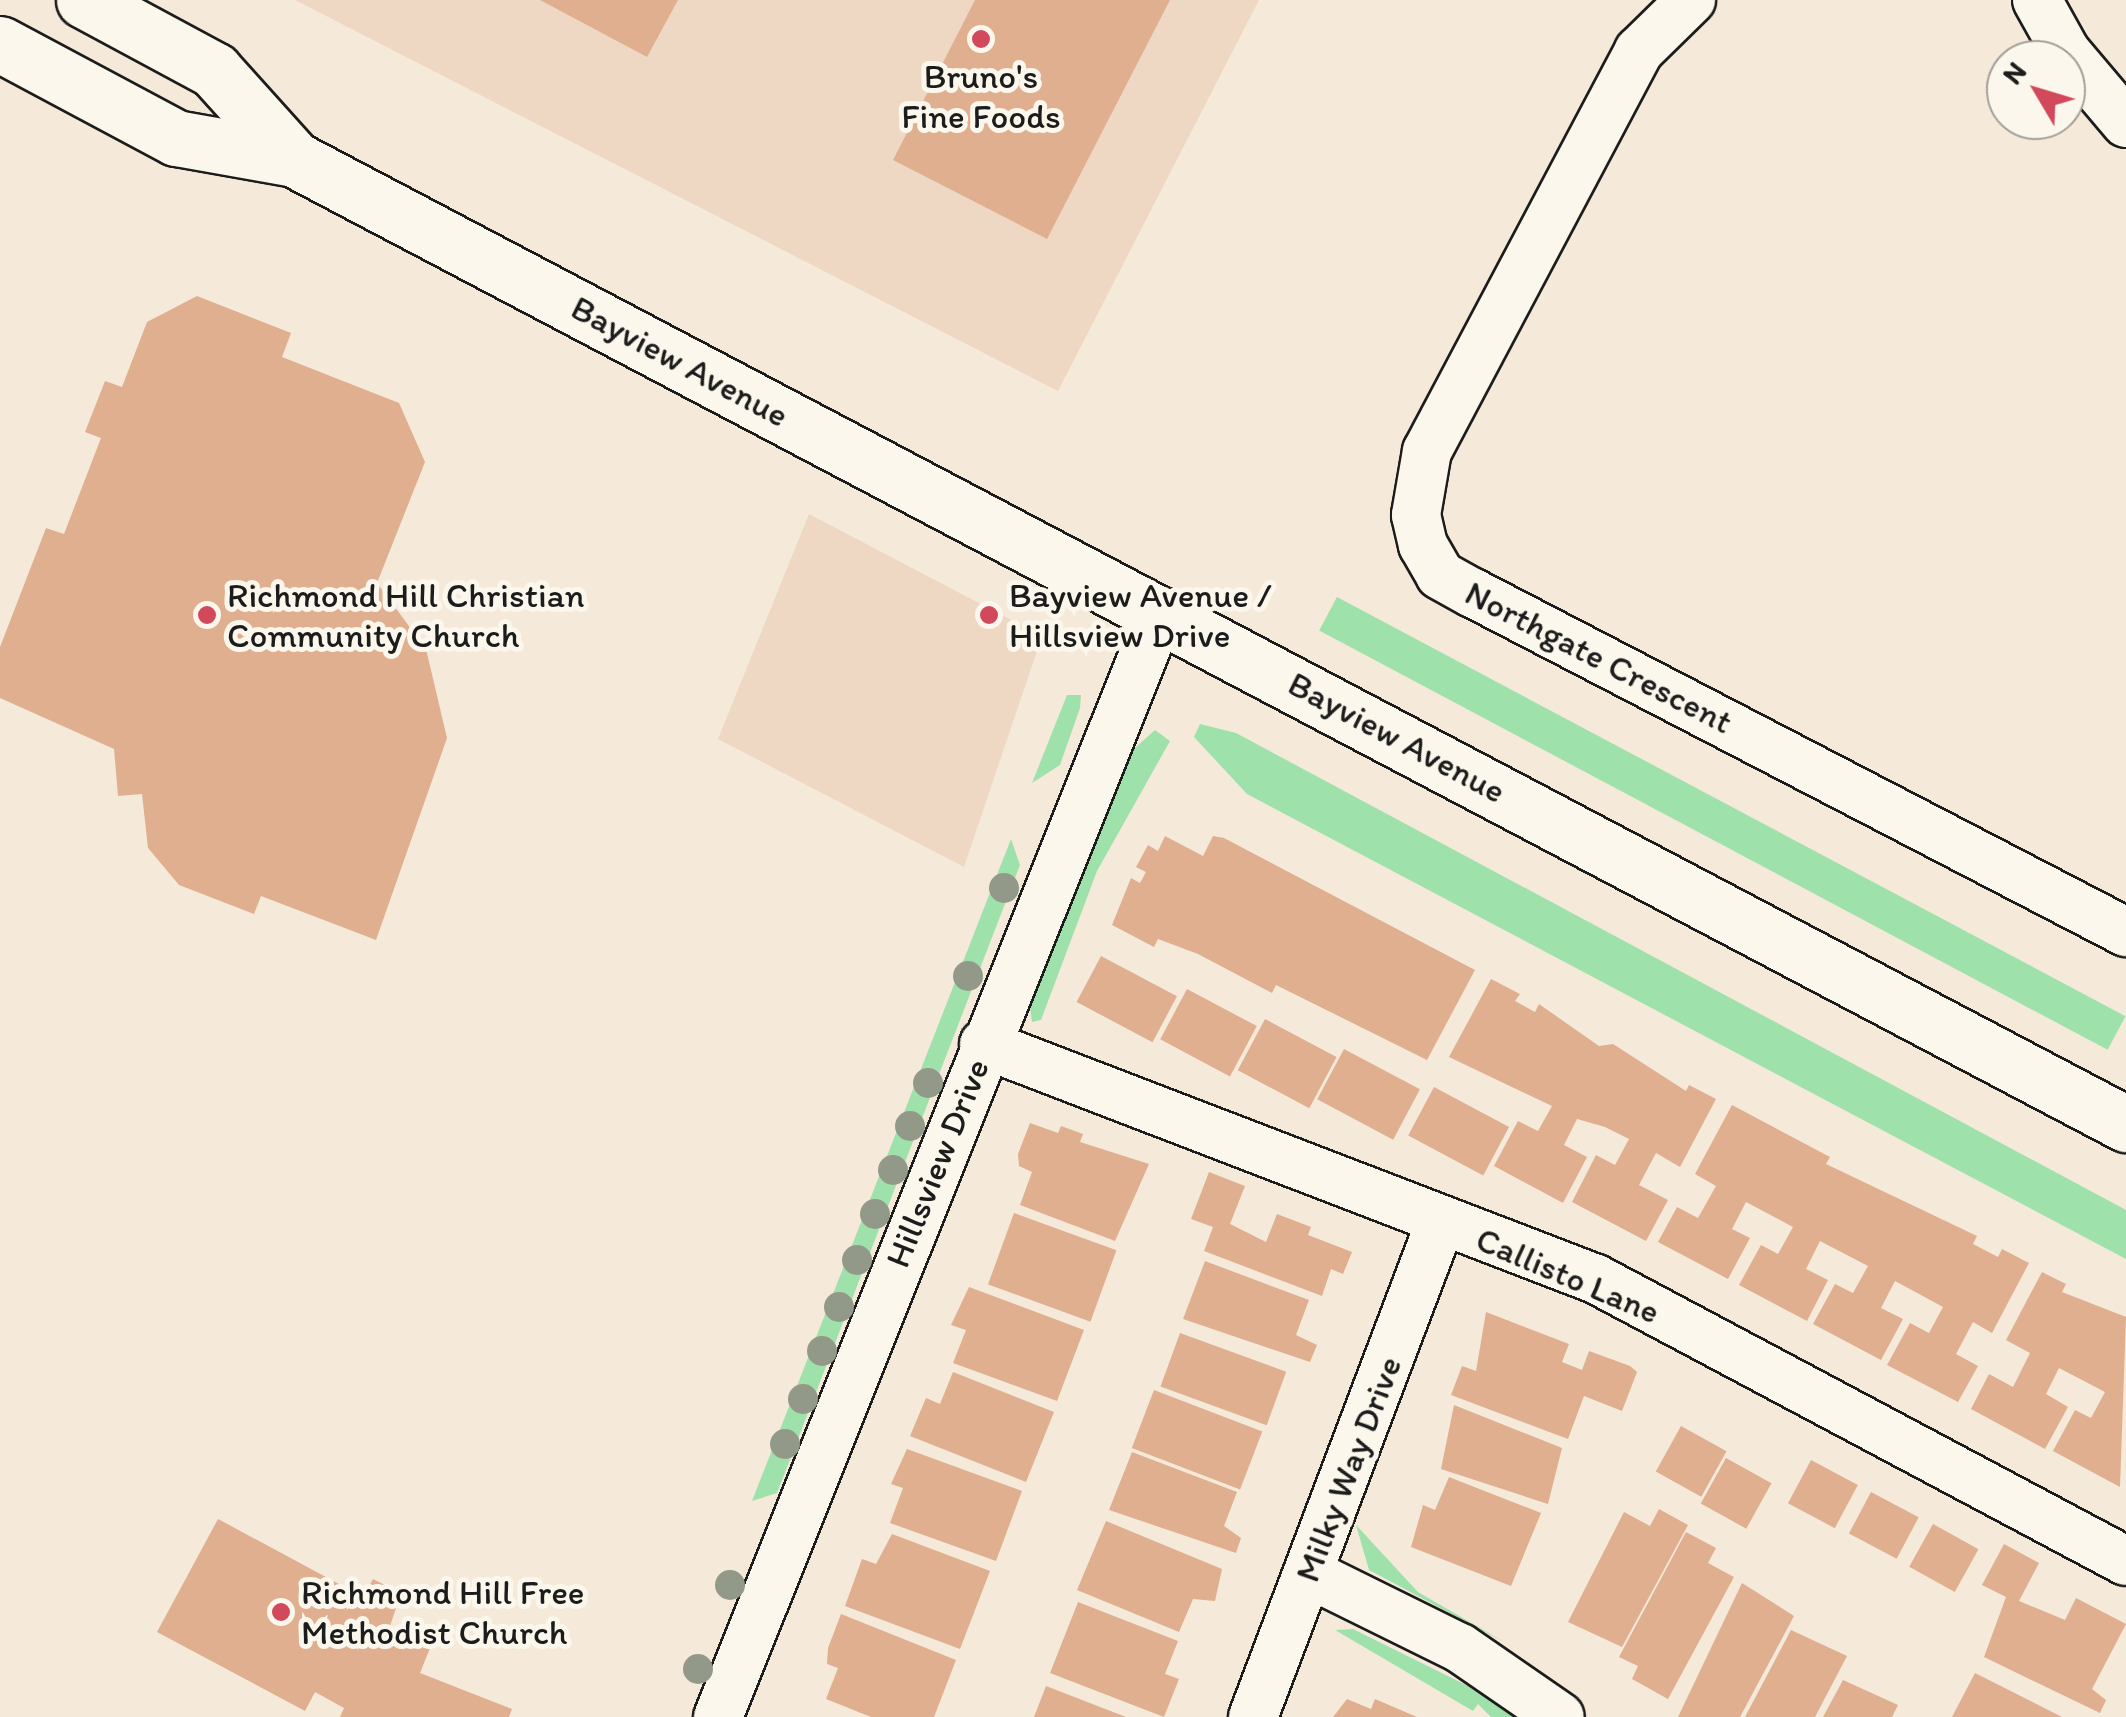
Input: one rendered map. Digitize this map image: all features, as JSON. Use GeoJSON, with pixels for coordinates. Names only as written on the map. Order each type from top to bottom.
{"type":"FeatureCollection","features":[{"type":"Feature","properties":{"kind":"main road","name":"Bayview Avenue"},"geometry":{"type":"LineString","coordinates":[[84,0],[214,70],[294,160]]}},
{"type":"Feature","properties":{"kind":"main road","name":"Bayview Avenue"},"geometry":{"type":"LineString","coordinates":[[0,44],[176,138],[294,160],[1161,611],[2126,1124]]}},
{"type":"Feature","properties":{"kind":"street","name":"Northgate Crescent"},"geometry":{"type":"LineString","coordinates":[[1691,0],[1638,52],[1427,451],[1416,515],[1423,545],[1440,574],[1472,593],[2126,932]]}},
{"type":"Feature","properties":{"kind":"street"},"geometry":{"type":"LineString","coordinates":[[2037,0],[2066,52],[2126,123]]}},
{"type":"Feature","properties":{"kind":"street","name":"Hillsview Drive"},"geometry":{"type":"LineString","coordinates":[[718,1717],[984,1044],[1161,611]]}},
{"type":"Feature","properties":{"kind":"street","name":"Callisto Lane"},"geometry":{"type":"LineString","coordinates":[[984,1044],[1596,1279],[2126,1561]]}},
{"type":"Feature","properties":{"kind":"street","name":"Milky Way Drive"},"geometry":{"type":"LineString","coordinates":[[1253,1717],[1441,1221]]}},
{"type":"Feature","properties":{"kind":"street"},"geometry":{"type":"LineString","coordinates":[[1308,1573],[1460,1648],[1560,1717]]}},
{"type":"Feature","properties":{"kind":"shaded area"},"geometry":{"type":"Polygon","coordinates":[[[295,0],[1259,0],[1058,391],[295,0]]]}},
{"type":"Feature","properties":{"kind":"shaded area"},"geometry":{"type":"Polygon","coordinates":[[[809,514],[1042,636],[964,867],[718,739],[809,514]]]}},
{"type":"Feature","properties":{"kind":"green space"},"geometry":{"type":"Polygon","coordinates":[[[1337,597],[2125,1016],[2108,1050],[1319,631],[1337,597]]]}},
{"type":"Feature","properties":{"kind":"green space"},"geometry":{"type":"Polygon","coordinates":[[[1067,695],[1081,695],[1080,708],[1060,765],[1032,783],[1067,695]]]}},
{"type":"Feature","properties":{"kind":"green space"},"geometry":{"type":"Polygon","coordinates":[[[1200,724],[1236,733],[2126,1210],[2126,1259],[1247,794],[1194,737],[1200,724]]]}},
{"type":"Feature","properties":{"kind":"green space"},"geometry":{"type":"Polygon","coordinates":[[[1155,730],[1170,741],[1097,871],[1041,1020],[1032,1022],[1029,999],[1125,757],[1155,730]]]}},
{"type":"Feature","properties":{"kind":"green space"},"geometry":{"type":"Polygon","coordinates":[[[1011,839],[1020,865],[777,1493],[752,1501],[1011,839]]]}},
{"type":"Feature","properties":{"kind":"green space"},"geometry":{"type":"Polygon","coordinates":[[[1356,1525],[1418,1592],[1506,1643],[1369,1570],[1356,1525]]]}},
{"type":"Feature","properties":{"kind":"green space"},"geometry":{"type":"Polygon","coordinates":[[[1353,1629],[1466,1685],[1516,1717],[1491,1717],[1478,1704],[1473,1711],[1335,1630],[1353,1629]]]}},
{"type":"Feature","properties":{"kind":"building"},"geometry":{"type":"Polygon","coordinates":[[[540,0],[678,0],[647,57],[540,0]]]}},
{"type":"Feature","properties":{"kind":"building"},"geometry":{"type":"Polygon","coordinates":[[[975,0],[1170,0],[1047,239],[893,160],[975,0]]]}},
{"type":"Feature","properties":{"kind":"building","name":"Richmond Hill Christian Community Church"},"geometry":{"type":"Polygon","coordinates":[[[197,296],[291,333],[282,357],[399,403],[425,462],[377,583],[426,649],[447,738],[376,940],[261,896],[254,914],[179,885],[148,848],[142,794],[118,796],[114,749],[0,698],[0,647],[46,528],[64,534],[101,438],[85,432],[105,381],[122,387],[147,322],[197,296]]]}},
{"type":"Feature","properties":{"kind":"building"},"geometry":{"type":"Polygon","coordinates":[[[1165,836],[1203,856],[1213,836],[1224,838],[1475,970],[1427,1060],[1276,985],[1272,993],[1198,954],[1158,939],[1154,947],[1112,925],[1131,878],[1140,883],[1146,872],[1136,867],[1148,845],[1158,851],[1165,836]]]}},
{"type":"Feature","properties":{"kind":"building"},"geometry":{"type":"Polygon","coordinates":[[[1101,956],[1177,996],[1153,1042],[1077,1002],[1101,956]]]}},
{"type":"Feature","properties":{"kind":"building"},"geometry":{"type":"Polygon","coordinates":[[[1491,979],[1520,994],[1515,1001],[1535,1012],[1539,1004],[1599,1046],[1613,1044],[1686,1091],[1689,1085],[1716,1099],[1680,1167],[1656,1153],[1639,1185],[1668,1200],[1646,1241],[1572,1202],[1596,1155],[1615,1165],[1629,1139],[1605,1127],[1577,1119],[1564,1145],[1587,1157],[1563,1203],[1494,1166],[1518,1121],[1538,1131],[1552,1106],[1449,1057],[1491,979]]]}},
{"type":"Feature","properties":{"kind":"building"},"geometry":{"type":"Polygon","coordinates":[[[1187,989],[1257,1026],[1230,1076],[1160,1039],[1187,989]]]}},
{"type":"Feature","properties":{"kind":"building"},"geometry":{"type":"Polygon","coordinates":[[[1265,1019],[1337,1057],[1309,1108],[1238,1070],[1265,1019]]]}},
{"type":"Feature","properties":{"kind":"building"},"geometry":{"type":"Polygon","coordinates":[[[1344,1049],[1420,1089],[1393,1140],[1317,1099],[1344,1049]]]}},
{"type":"Feature","properties":{"kind":"building"},"geometry":{"type":"Polygon","coordinates":[[[1434,1087],[1509,1127],[1483,1175],[1408,1136],[1434,1087]]]}},
{"type":"Feature","properties":{"kind":"building"},"geometry":{"type":"Polygon","coordinates":[[[1732,1105],[1830,1157],[1826,1164],[1977,1236],[1973,1244],[1998,1257],[2002,1249],[2029,1263],[1992,1333],[1973,1322],[1956,1354],[1978,1366],[1958,1402],[1887,1365],[1910,1323],[1929,1333],[1943,1307],[1895,1281],[1881,1308],[1903,1319],[1881,1360],[1813,1324],[1835,1284],[1853,1293],[1868,1266],[1820,1241],[1806,1269],[1828,1280],[1807,1321],[1739,1285],[1761,1245],[1778,1254],[1793,1227],[1746,1202],[1732,1229],[1750,1238],[1728,1279],[1658,1242],[1677,1207],[1698,1218],[1716,1186],[1695,1174],[1732,1105]]]}},
{"type":"Feature","properties":{"kind":"building"},"geometry":{"type":"Polygon","coordinates":[[[1030,1123],[1058,1133],[1061,1126],[1083,1134],[1080,1142],[1149,1164],[1115,1241],[1020,1205],[1032,1172],[1019,1166],[1018,1154],[1030,1123]]]}},
{"type":"Feature","properties":{"kind":"building"},"geometry":{"type":"Polygon","coordinates":[[[1209,1172],[1245,1186],[1230,1224],[1266,1242],[1277,1214],[1311,1227],[1308,1235],[1352,1252],[1343,1274],[1331,1269],[1322,1296],[1204,1251],[1213,1227],[1191,1219],[1209,1172]]]}},
{"type":"Feature","properties":{"kind":"building"},"geometry":{"type":"Polygon","coordinates":[[[1014,1213],[1116,1250],[1090,1322],[988,1284],[1014,1213]]]}},
{"type":"Feature","properties":{"kind":"building"},"geometry":{"type":"Polygon","coordinates":[[[1205,1261],[1309,1300],[1296,1335],[1317,1345],[1310,1362],[1183,1319],[1205,1261]]]}},
{"type":"Feature","properties":{"kind":"building"},"geometry":{"type":"Polygon","coordinates":[[[2042,1272],[2066,1284],[2062,1292],[2126,1317],[2120,1487],[2053,1451],[2075,1410],[2091,1418],[2105,1392],[2059,1368],[2046,1394],[2068,1407],[2045,1449],[1971,1409],[1989,1374],[2013,1387],[2030,1353],[2006,1340],[2042,1272]]]}},
{"type":"Feature","properties":{"kind":"building"},"geometry":{"type":"Polygon","coordinates":[[[969,1287],[1084,1330],[1057,1401],[953,1363],[966,1330],[951,1325],[969,1287]]]}},
{"type":"Feature","properties":{"kind":"building"},"geometry":{"type":"Polygon","coordinates":[[[1486,1312],[1569,1344],[1562,1362],[1582,1370],[1589,1351],[1630,1366],[1637,1372],[1622,1411],[1584,1396],[1568,1439],[1451,1395],[1462,1366],[1476,1371],[1486,1312]]]}},
{"type":"Feature","properties":{"kind":"building"},"geometry":{"type":"Polygon","coordinates":[[[1180,1333],[1286,1372],[1267,1425],[1161,1387],[1180,1333]]]}},
{"type":"Feature","properties":{"kind":"building"},"geometry":{"type":"Polygon","coordinates":[[[953,1372],[1054,1412],[1026,1482],[910,1436],[926,1398],[940,1404],[953,1372]]]}},
{"type":"Feature","properties":{"kind":"building"},"geometry":{"type":"Polygon","coordinates":[[[1154,1390],[1262,1432],[1240,1489],[1132,1448],[1154,1390]]]}},
{"type":"Feature","properties":{"kind":"building"},"geometry":{"type":"Polygon","coordinates":[[[1454,1405],[1562,1448],[1548,1504],[1441,1469],[1454,1405]]]}},
{"type":"Feature","properties":{"kind":"building"},"geometry":{"type":"Polygon","coordinates":[[[1681,1426],[1726,1451],[1701,1497],[1656,1471],[1681,1426]]]}},
{"type":"Feature","properties":{"kind":"building"},"geometry":{"type":"Polygon","coordinates":[[[907,1449],[1022,1491],[996,1561],[890,1523],[903,1488],[891,1484],[907,1449]]]}},
{"type":"Feature","properties":{"kind":"building"},"geometry":{"type":"Polygon","coordinates":[[[1132,1452],[1237,1492],[1224,1526],[1241,1538],[1236,1553],[1109,1510],[1132,1452]]]}},
{"type":"Feature","properties":{"kind":"building"},"geometry":{"type":"Polygon","coordinates":[[[1726,1458],[1771,1483],[1746,1529],[1701,1503],[1726,1458]]]}},
{"type":"Feature","properties":{"kind":"building"},"geometry":{"type":"Polygon","coordinates":[[[1811,1460],[1858,1485],[1835,1528],[1788,1503],[1811,1460]]]}},
{"type":"Feature","properties":{"kind":"building"},"geometry":{"type":"Polygon","coordinates":[[[1449,1477],[1541,1513],[1511,1586],[1411,1547],[1423,1505],[1435,1510],[1449,1477]]]}},
{"type":"Feature","properties":{"kind":"building"},"geometry":{"type":"Polygon","coordinates":[[[1871,1492],[1919,1517],[1897,1559],[1849,1533],[1871,1492]]]}},
{"type":"Feature","properties":{"kind":"building"},"geometry":{"type":"Polygon","coordinates":[[[1659,1509],[1688,1525],[1622,1647],[1568,1622],[1624,1512],[1650,1526],[1659,1509]]]}},
{"type":"Feature","properties":{"kind":"building","name":"Richmond Hill Free Methodist Church"},"geometry":{"type":"Polygon","coordinates":[[[218,1519],[363,1597],[373,1579],[401,1593],[390,1626],[432,1643],[420,1673],[512,1709],[509,1717],[340,1717],[344,1708],[315,1692],[305,1711],[157,1632],[218,1519]]]}},
{"type":"Feature","properties":{"kind":"building"},"geometry":{"type":"Polygon","coordinates":[[[1106,1521],[1222,1569],[1215,1601],[1193,1599],[1179,1632],[1077,1590],[1106,1521]]]}},
{"type":"Feature","properties":{"kind":"building"},"geometry":{"type":"Polygon","coordinates":[[[1933,1524],[1978,1549],[1955,1592],[1909,1567],[1933,1524]]]}},
{"type":"Feature","properties":{"kind":"building"},"geometry":{"type":"Polygon","coordinates":[[[1686,1532],[1716,1548],[1708,1563],[1734,1577],[1668,1699],[1632,1679],[1638,1666],[1619,1657],[1686,1532]]]}},
{"type":"Feature","properties":{"kind":"building"},"geometry":{"type":"Polygon","coordinates":[[[892,1534],[990,1571],[960,1649],[845,1606],[862,1559],[876,1564],[892,1534]]]}},
{"type":"Feature","properties":{"kind":"building"},"geometry":{"type":"Polygon","coordinates":[[[2004,1544],[2039,1563],[2019,1601],[2065,1620],[2076,1598],[2126,1624],[2092,1689],[2106,1700],[2100,1713],[1984,1657],[2006,1597],[1982,1585],[2004,1544]]]}},
{"type":"Feature","properties":{"kind":"building"},"geometry":{"type":"Polygon","coordinates":[[[1742,1583],[1794,1616],[1740,1717],[1678,1717],[1742,1583]]]}},
{"type":"Feature","properties":{"kind":"building"},"geometry":{"type":"Polygon","coordinates":[[[1078,1602],[1178,1641],[1165,1674],[1179,1679],[1164,1717],[1050,1673],[1078,1602]]]}},
{"type":"Feature","properties":{"kind":"building"},"geometry":{"type":"Polygon","coordinates":[[[841,1614],[956,1660],[934,1717],[871,1717],[826,1699],[838,1668],[827,1664],[828,1648],[841,1614]]]}},
{"type":"Feature","properties":{"kind":"building"},"geometry":{"type":"Polygon","coordinates":[[[1791,1630],[1847,1656],[1815,1717],[1745,1717],[1791,1630]]]}},
{"type":"Feature","properties":{"kind":"building"},"geometry":{"type":"Polygon","coordinates":[[[1975,1673],[2062,1717],[1952,1717],[1975,1673]]]}},
{"type":"Feature","properties":{"kind":"building"},"geometry":{"type":"Polygon","coordinates":[[[1843,1680],[1898,1705],[1892,1717],[1823,1717],[1843,1680]]]}},
{"type":"Feature","properties":{"kind":"building"},"geometry":{"type":"Polygon","coordinates":[[[1046,1686],[1126,1717],[1034,1717],[1046,1686]]]}},
{"type":"Feature","properties":{"kind":"building"},"geometry":{"type":"Polygon","coordinates":[[[1347,1699],[1371,1709],[1375,1699],[1417,1717],[1333,1717],[1347,1699]]]}},
{"type":"Feature","properties":{"kind":"place","name":"Bruno's Fine Foods"},"geometry":{"type":"Point","coordinates":[981,39]}},
{"type":"Feature","properties":{"kind":"place","name":"Richmond Hill Christian Community Church"},"geometry":{"type":"Point","coordinates":[207,615]}},
{"type":"Feature","properties":{"kind":"place","name":"Bayview Avenue / Hillsview Drive"},"geometry":{"type":"Point","coordinates":[989,615]}},
{"type":"Feature","properties":{"kind":"place","name":"Richmond Hill Free Methodist Church"},"geometry":{"type":"Point","coordinates":[281,1612]}}]}
